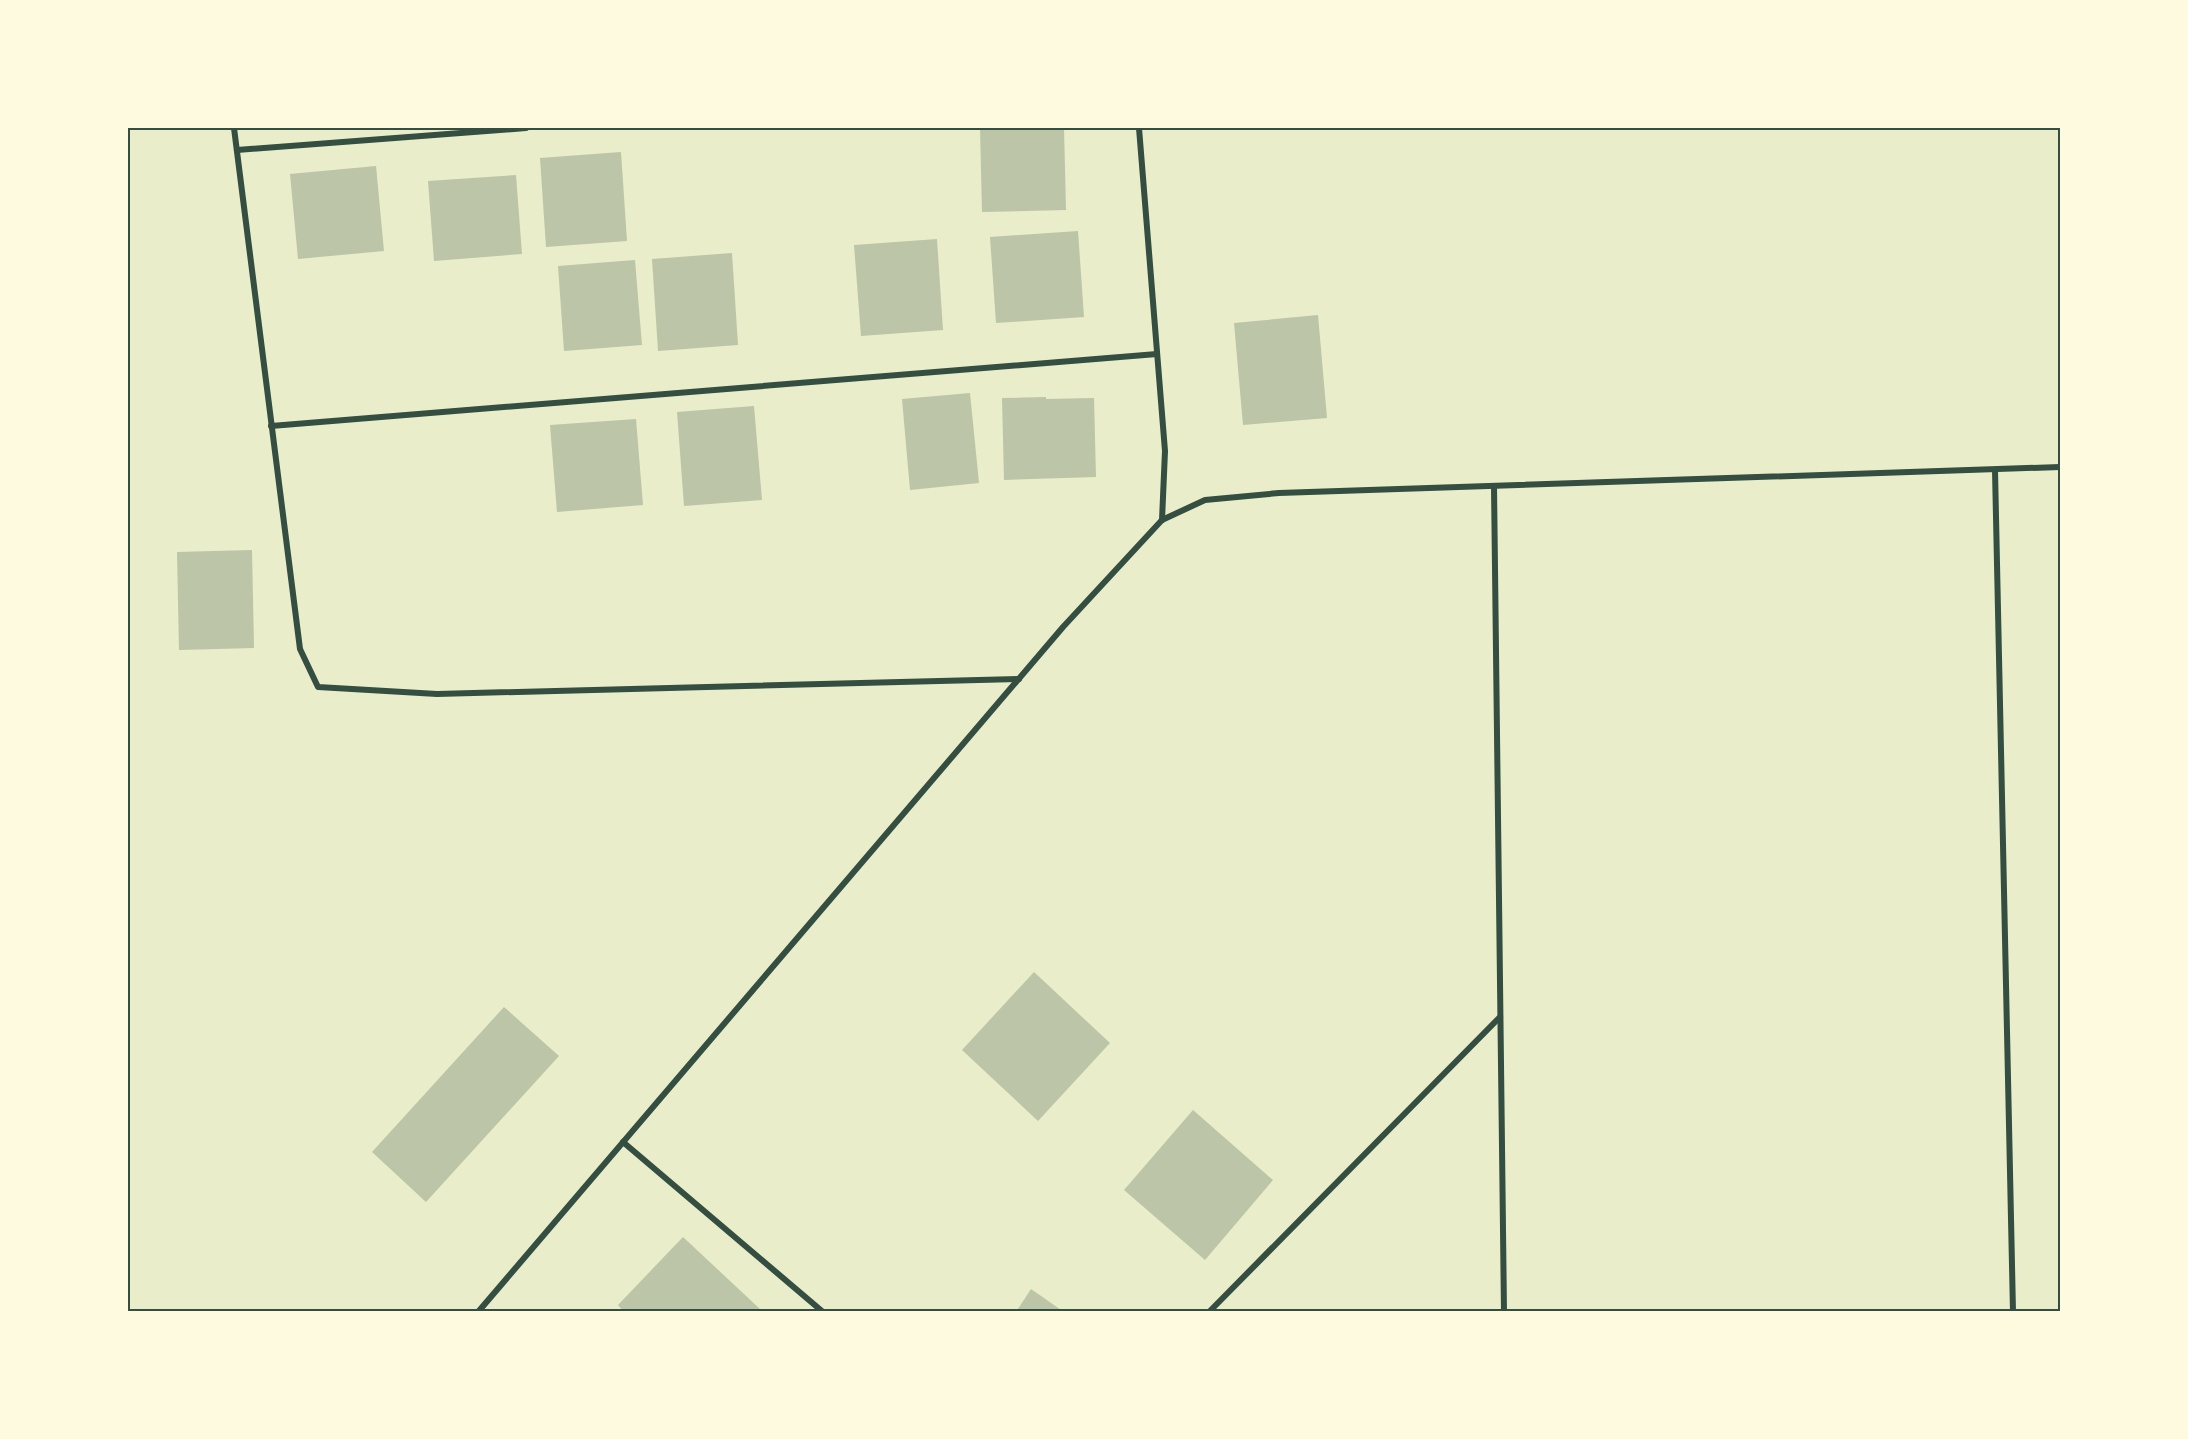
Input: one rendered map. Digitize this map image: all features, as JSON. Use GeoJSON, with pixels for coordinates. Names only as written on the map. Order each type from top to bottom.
{"type":"FeatureCollection","features":[{"type":"Feature","properties":{"kind":"street"},"geometry":{"type":"LineString","coordinates":[[234,128],[300,649],[318,687],[437,694],[1019,679]]}},
{"type":"Feature","properties":{"kind":"street"},"geometry":{"type":"LineString","coordinates":[[237,150],[526,128]]}},
{"type":"Feature","properties":{"kind":"street"},"geometry":{"type":"LineString","coordinates":[[1139,128],[1165,451],[1162,520]]}},
{"type":"Feature","properties":{"kind":"street"},"geometry":{"type":"LineString","coordinates":[[271,426],[1157,354]]}},
{"type":"Feature","properties":{"kind":"street"},"geometry":{"type":"LineString","coordinates":[[478,1311],[1019,679],[1162,520],[1205,500],[1279,493],[2061,467]]}},
{"type":"Feature","properties":{"kind":"street"},"geometry":{"type":"LineString","coordinates":[[1995,470],[2013,1311]]}},
{"type":"Feature","properties":{"kind":"street"},"geometry":{"type":"LineString","coordinates":[[1494,486],[1504,1311]]}},
{"type":"Feature","properties":{"kind":"street"},"geometry":{"type":"LineString","coordinates":[[1209,1311],[1500,1017]]}},
{"type":"Feature","properties":{"kind":"street"},"geometry":{"type":"LineString","coordinates":[[623,1142],[823,1311]]}},
{"type":"Feature","properties":{"kind":"building"},"geometry":{"type":"Polygon","coordinates":[[[980,128],[1064,128],[1066,210],[982,212],[980,128]]]}},
{"type":"Feature","properties":{"kind":"building"},"geometry":{"type":"Polygon","coordinates":[[[621,152],[627,241],[546,247],[540,158],[621,152]]]}},
{"type":"Feature","properties":{"kind":"building"},"geometry":{"type":"Polygon","coordinates":[[[376,166],[384,251],[298,259],[290,174],[376,166]]]}},
{"type":"Feature","properties":{"kind":"building"},"geometry":{"type":"Polygon","coordinates":[[[516,175],[522,254],[434,261],[428,181],[516,175]]]}},
{"type":"Feature","properties":{"kind":"building"},"geometry":{"type":"Polygon","coordinates":[[[1078,231],[1084,317],[996,323],[990,237],[1078,231]]]}},
{"type":"Feature","properties":{"kind":"building"},"geometry":{"type":"Polygon","coordinates":[[[937,239],[943,330],[861,336],[854,245],[937,239]]]}},
{"type":"Feature","properties":{"kind":"building"},"geometry":{"type":"Polygon","coordinates":[[[732,253],[738,345],[658,351],[652,259],[732,253]]]}},
{"type":"Feature","properties":{"kind":"building"},"geometry":{"type":"Polygon","coordinates":[[[635,260],[642,345],[564,351],[558,266],[635,260]]]}},
{"type":"Feature","properties":{"kind":"building"},"geometry":{"type":"Polygon","coordinates":[[[1318,315],[1327,418],[1243,425],[1234,323],[1318,315]]]}},
{"type":"Feature","properties":{"kind":"building"},"geometry":{"type":"Polygon","coordinates":[[[970,393],[979,483],[910,490],[902,399],[970,393]]]}},
{"type":"Feature","properties":{"kind":"building"},"geometry":{"type":"Polygon","coordinates":[[[1046,397],[1046,399],[1094,398],[1096,477],[1004,480],[1002,398],[1046,397]]]}},
{"type":"Feature","properties":{"kind":"building"},"geometry":{"type":"Polygon","coordinates":[[[754,406],[762,500],[684,506],[677,412],[754,406]]]}},
{"type":"Feature","properties":{"kind":"building"},"geometry":{"type":"Polygon","coordinates":[[[636,419],[643,505],[557,512],[550,425],[636,419]]]}},
{"type":"Feature","properties":{"kind":"building"},"geometry":{"type":"Polygon","coordinates":[[[252,550],[254,648],[179,650],[177,552],[252,550]]]}},
{"type":"Feature","properties":{"kind":"building"},"geometry":{"type":"Polygon","coordinates":[[[1034,972],[1110,1043],[1038,1121],[962,1050],[1034,972]]]}},
{"type":"Feature","properties":{"kind":"building"},"geometry":{"type":"Polygon","coordinates":[[[504,1007],[559,1056],[426,1202],[372,1152],[504,1007]]]}},
{"type":"Feature","properties":{"kind":"building"},"geometry":{"type":"Polygon","coordinates":[[[1193,1110],[1273,1180],[1205,1260],[1124,1190],[1193,1110]]]}},
{"type":"Feature","properties":{"kind":"building"},"geometry":{"type":"Polygon","coordinates":[[[683,1237],[760,1309],[758,1312],[624,1312],[618,1305],[683,1237]]]}},
{"type":"Feature","properties":{"kind":"building"},"geometry":{"type":"Polygon","coordinates":[[[1031,1289],[1064,1312],[1016,1312],[1031,1289]]]}}]}
